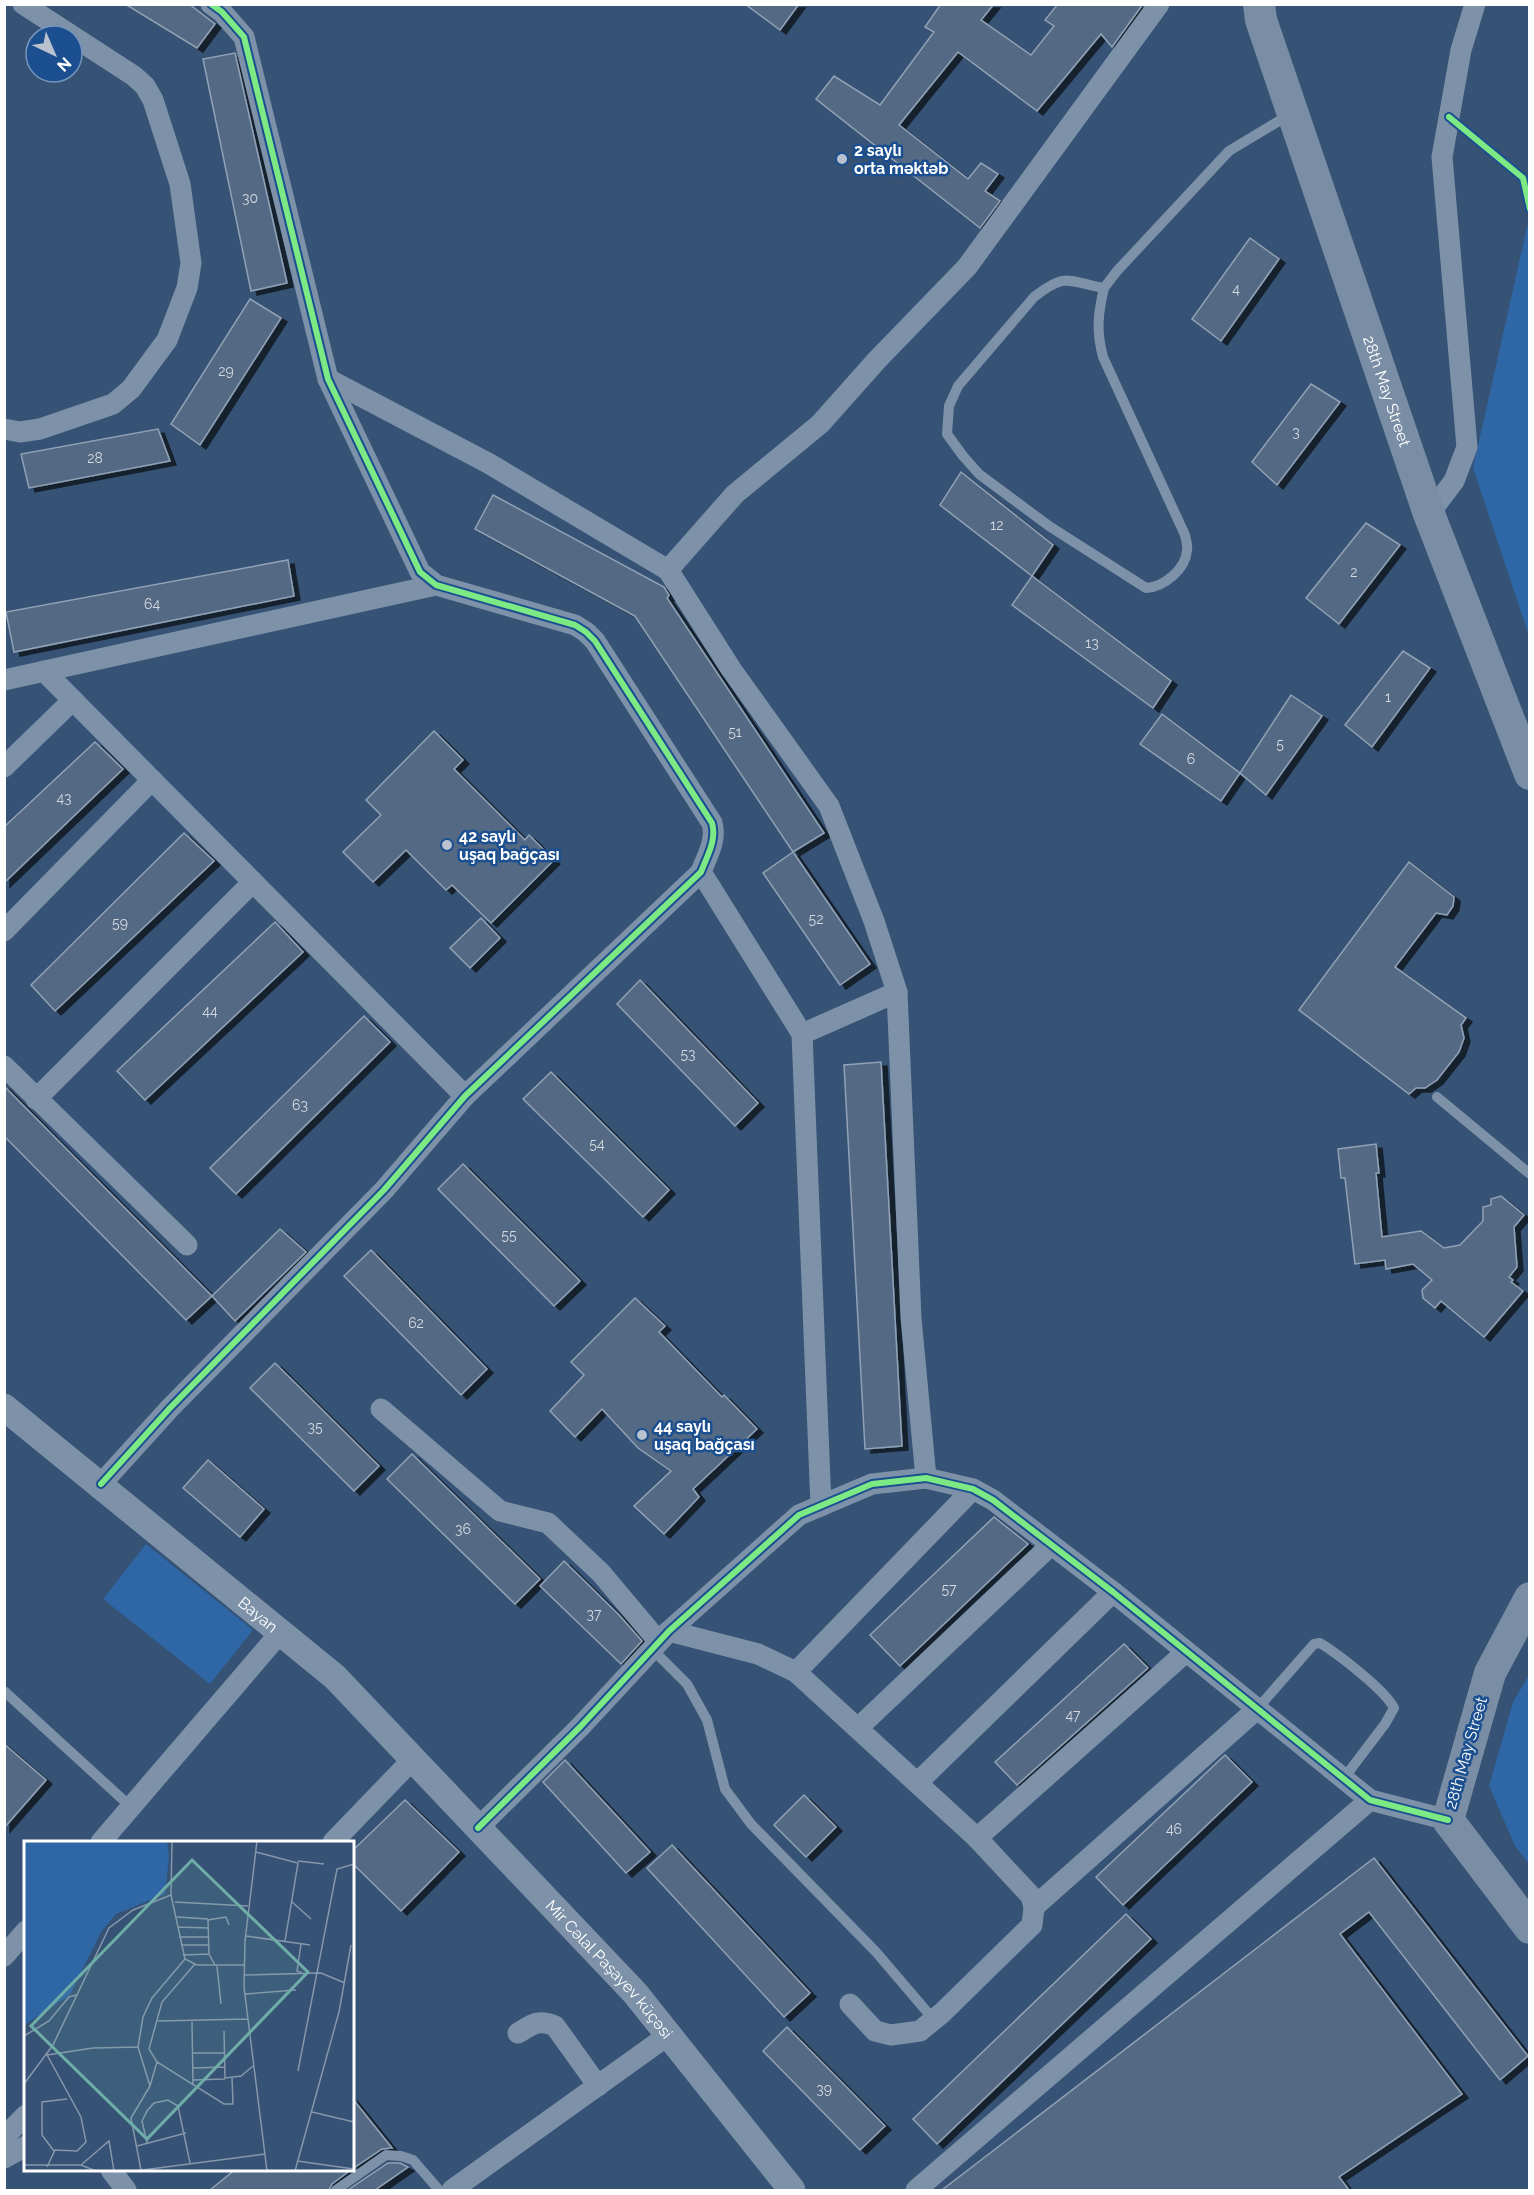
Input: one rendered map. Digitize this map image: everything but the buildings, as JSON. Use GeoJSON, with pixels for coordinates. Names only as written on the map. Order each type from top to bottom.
{"type":"FeatureCollection","features":[{"type":"Feature","properties":{"kind":"main road","name":"28th May Street"},"geometry":{"type":"LineString","coordinates":[[1259,4],[1261,20],[1429,514],[1530,774]]}},
{"type":"Feature","properties":{"kind":"main road","name":"28th May Street"},"geometry":{"type":"LineString","coordinates":[[1530,1598],[1490,1673],[1448,1820],[1530,1928]]}},
{"type":"Feature","properties":{"kind":"street"},"geometry":{"type":"LineString","coordinates":[[4,429],[20,432],[40,429],[113,404],[131,389],[167,340],[187,288],[191,263],[180,184],[153,100],[145,86],[134,76],[23,4]]}},
{"type":"Feature","properties":{"kind":"street"},"geometry":{"type":"LineString","coordinates":[[101,1484],[170,1408],[384,1190],[465,1096],[701,872],[714,841],[712,823],[595,641],[586,632],[575,625],[435,585],[420,572],[328,379],[244,37],[222,12],[211,4]]}},
{"type":"Feature","properties":{"kind":"street"},"geometry":{"type":"LineString","coordinates":[[668,570],[735,494],[820,424],[877,360],[967,267],[1159,4]]}},
{"type":"Feature","properties":{"kind":"street"},"geometry":{"type":"LineString","coordinates":[[1429,514],[1454,481],[1467,447],[1442,157],[1461,50],[1475,4]]}},
{"type":"Feature","properties":{"kind":"street"},"geometry":{"type":"LineString","coordinates":[[328,379],[488,463],[668,570],[731,669],[829,806],[874,921],[897,992],[911,1318],[926,1478]]}},
{"type":"Feature","properties":{"kind":"street"},"geometry":{"type":"LineString","coordinates":[[4,680],[435,585]]}},
{"type":"Feature","properties":{"kind":"street"},"geometry":{"type":"LineString","coordinates":[[44,671],[465,1096]]}},
{"type":"Feature","properties":{"kind":"street"},"geometry":{"type":"LineString","coordinates":[[4,766],[73,700]]}},
{"type":"Feature","properties":{"kind":"street"},"geometry":{"type":"LineString","coordinates":[[4,931],[152,780]]}},
{"type":"Feature","properties":{"kind":"street"},"geometry":{"type":"LineString","coordinates":[[701,872],[802,1034],[821,1506]]}},
{"type":"Feature","properties":{"kind":"street"},"geometry":{"type":"LineString","coordinates":[[36,1099],[253,882]]}},
{"type":"Feature","properties":{"kind":"street"},"geometry":{"type":"LineString","coordinates":[[802,1034],[897,992]]}},
{"type":"Feature","properties":{"kind":"street"},"geometry":{"type":"LineString","coordinates":[[4,1066],[187,1245]]}},
{"type":"Feature","properties":{"kind":"street","name":"Bayan"},"geometry":{"type":"LineString","coordinates":[[4,1407],[335,1677],[412,1759]]}},
{"type":"Feature","properties":{"kind":"street"},"geometry":{"type":"LineString","coordinates":[[381,1409],[500,1511],[548,1523],[601,1573],[660,1641],[758,1654],[796,1672],[976,1838],[1031,1896],[1034,1907],[1032,1925],[920,2031],[891,2035],[875,2031],[850,2004]]}},
{"type":"Feature","properties":{"kind":"street"},"geometry":{"type":"LineString","coordinates":[[478,1828],[580,1727],[660,1641],[799,1515],[872,1484],[926,1478],[973,1490],[993,1500],[1113,1592],[1370,1800],[1448,1820]]}},
{"type":"Feature","properties":{"kind":"street"},"geometry":{"type":"LineString","coordinates":[[796,1672],[973,1490]]}},
{"type":"Feature","properties":{"kind":"street"},"geometry":{"type":"LineString","coordinates":[[858,1728],[1051,1545]]}},
{"type":"Feature","properties":{"kind":"street"},"geometry":{"type":"LineString","coordinates":[[916,1783],[1113,1592]]}},
{"type":"Feature","properties":{"kind":"street"},"geometry":{"type":"LineString","coordinates":[[102,1841],[280,1633]]}},
{"type":"Feature","properties":{"kind":"street"},"geometry":{"type":"LineString","coordinates":[[976,1838],[1186,1653]]}},
{"type":"Feature","properties":{"kind":"street"},"geometry":{"type":"LineString","coordinates":[[1034,1907],[1257,1709]]}},
{"type":"Feature","properties":{"kind":"street"},"geometry":{"type":"LineString","coordinates":[[334,1841],[412,1759]]}},
{"type":"Feature","properties":{"kind":"street","name":"Mir Cəlal Paşayev küçəsi"},"geometry":{"type":"LineString","coordinates":[[412,1759],[635,1994],[792,2190]]}},
{"type":"Feature","properties":{"kind":"street"},"geometry":{"type":"LineString","coordinates":[[916,2190],[1370,1800]]}},
{"type":"Feature","properties":{"kind":"street"},"geometry":{"type":"LineString","coordinates":[[4,1956],[24,1933]]}},
{"type":"Feature","properties":{"kind":"street"},"geometry":{"type":"LineString","coordinates":[[518,2033],[536,2023],[545,2022],[555,2026],[598,2086]]}},
{"type":"Feature","properties":{"kind":"street"},"geometry":{"type":"LineString","coordinates":[[452,2190],[667,2036]]}},
{"type":"Feature","properties":{"kind":"street"},"geometry":{"type":"LineString","coordinates":[[4,2137],[24,2117]]}},
{"type":"Feature","properties":{"kind":"street"},"geometry":{"type":"LineString","coordinates":[[4,2158],[24,2147]]}},
{"type":"Feature","properties":{"kind":"street"},"geometry":{"type":"LineString","coordinates":[[112,2171],[126,2190]]}},
{"type":"Feature","properties":{"kind":"lane"},"geometry":{"type":"LineString","coordinates":[[1104,288],[1075,280],[1062,280],[1034,297],[958,386],[949,406],[947,434],[979,474],[1040,519],[1146,588],[1156,587],[1165,583],[1184,563],[1187,550],[1185,535],[1103,357],[1097,337],[1104,288],[1229,152],[1293,112]]}},
{"type":"Feature","properties":{"kind":"lane"},"geometry":{"type":"LineString","coordinates":[[1437,1097],[1530,1174]]}},
{"type":"Feature","properties":{"kind":"lane"},"geometry":{"type":"LineString","coordinates":[[660,1641],[707,1720],[724,1789],[751,1824],[876,1952],[934,2020]]}},
{"type":"Feature","properties":{"kind":"lane"},"geometry":{"type":"LineString","coordinates":[[1257,1709],[1314,1644],[1320,1643],[1338,1656],[1376,1688],[1394,1708],[1385,1724],[1344,1778]]}},
{"type":"Feature","properties":{"kind":"lane"},"geometry":{"type":"LineString","coordinates":[[4,1691],[131,1808]]}},
{"type":"Feature","properties":{"kind":"lane"},"geometry":{"type":"LineString","coordinates":[[336,2190],[386,2155],[413,2160],[439,2190]]}},
{"type":"Feature","properties":{"kind":"shaded area"},"geometry":{"type":"Polygon","coordinates":[[[1529,218],[1529,636],[1473,468],[1529,218]]]}},
{"type":"Feature","properties":{"kind":"shaded area"},"geometry":{"type":"Polygon","coordinates":[[[146,1544],[253,1630],[210,1684],[103,1599],[146,1544]]]}},
{"type":"Feature","properties":{"kind":"shaded area"},"geometry":{"type":"Polygon","coordinates":[[[1529,1675],[1529,1864],[1515,1846],[1489,1786],[1513,1702],[1529,1675]]]}},
{"type":"Feature","properties":{"kind":"cycle path"},"geometry":{"type":"LineString","coordinates":[[101,1484],[170,1408],[384,1190],[465,1096],[701,872],[711,848],[713,836],[712,823],[595,641],[586,632],[575,625],[436,585],[420,572],[328,379],[244,37],[222,12],[211,4]]}},
{"type":"Feature","properties":{"kind":"cycle path"},"geometry":{"type":"LineString","coordinates":[[1449,117],[1523,178],[1530,209]]}},
{"type":"Feature","properties":{"kind":"cycle path"},"geometry":{"type":"LineString","coordinates":[[478,1828],[580,1727],[669,1631],[799,1515],[872,1484],[926,1478],[973,1489],[993,1500],[1113,1592],[1370,1800],[1448,1820]]}},
{"type":"Feature","properties":{"kind":"place","name":"2 saylı orta məktəb"},"geometry":{"type":"Point","coordinates":[842,159]}},
{"type":"Feature","properties":{"kind":"place","name":"42 saylı uşaq bağçası"},"geometry":{"type":"Point","coordinates":[447,845]}},
{"type":"Feature","properties":{"kind":"place","name":"44 saylı uşaq bağçası"},"geometry":{"type":"Point","coordinates":[642,1435]}}]}
